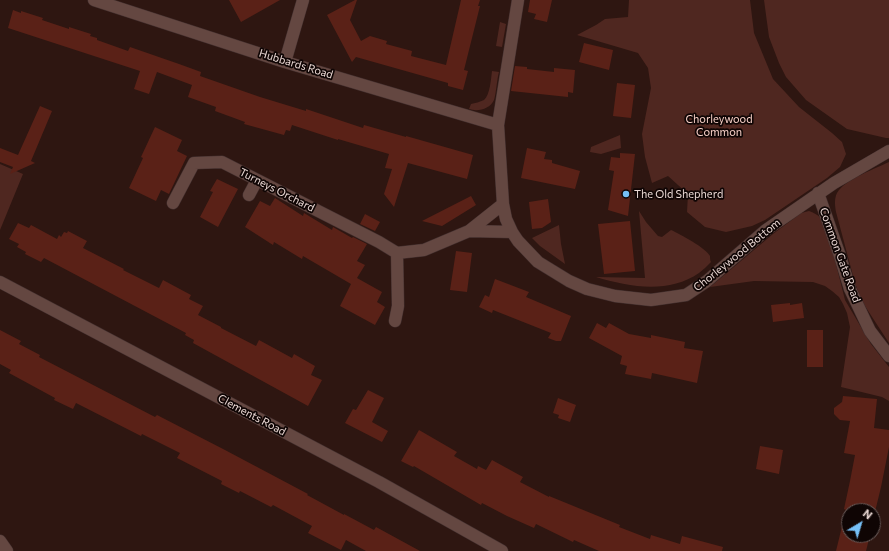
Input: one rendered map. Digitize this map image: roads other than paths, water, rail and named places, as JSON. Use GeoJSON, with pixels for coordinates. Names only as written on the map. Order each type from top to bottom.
{"type":"FeatureCollection","features":[{"type":"Feature","properties":{"kind":"street","name":"Hubbards Road"},"geometry":{"type":"LineString","coordinates":[[94,0],[285,62],[498,125]]}},
{"type":"Feature","properties":{"kind":"street"},"geometry":{"type":"LineString","coordinates":[[285,62],[303,0]]}},
{"type":"Feature","properties":{"kind":"street","name":"Chorleywood Bottom"},"geometry":{"type":"LineString","coordinates":[[518,0],[498,125],[502,204],[506,219],[518,242],[538,262],[587,289],[615,296],[651,300],[686,294],[707,281],[766,230],[818,193],[889,151]]}},
{"type":"Feature","properties":{"kind":"street","name":"Turneys Orchard"},"geometry":{"type":"LineString","coordinates":[[173,203],[194,163],[222,162],[379,242],[397,253]]}},
{"type":"Feature","properties":{"kind":"street"},"geometry":{"type":"LineString","coordinates":[[249,195],[257,180]]}},
{"type":"Feature","properties":{"kind":"street","name":"Common Gate Road"},"geometry":{"type":"LineString","coordinates":[[818,193],[850,290],[870,331],[889,356]]}},
{"type":"Feature","properties":{"kind":"street"},"geometry":{"type":"LineString","coordinates":[[395,320],[398,306],[397,253],[424,250],[469,231],[502,204]]}},
{"type":"Feature","properties":{"kind":"street"},"geometry":{"type":"LineString","coordinates":[[469,231],[512,232]]}},
{"type":"Feature","properties":{"kind":"street","name":"Clements Road"},"geometry":{"type":"LineString","coordinates":[[0,282],[379,482],[502,551]]}},
{"type":"Feature","properties":{"kind":"street"},"geometry":{"type":"LineString","coordinates":[[0,541],[7,551]]}},
{"type":"Feature","properties":{"kind":"place","name":"The Old Shepherd"},"geometry":{"type":"Point","coordinates":[626,194]}},
{"type":"Feature","properties":{"kind":"park label","name":"Chorleywood Common"},"geometry":{"type":"Point","coordinates":[719,125]}}]}
